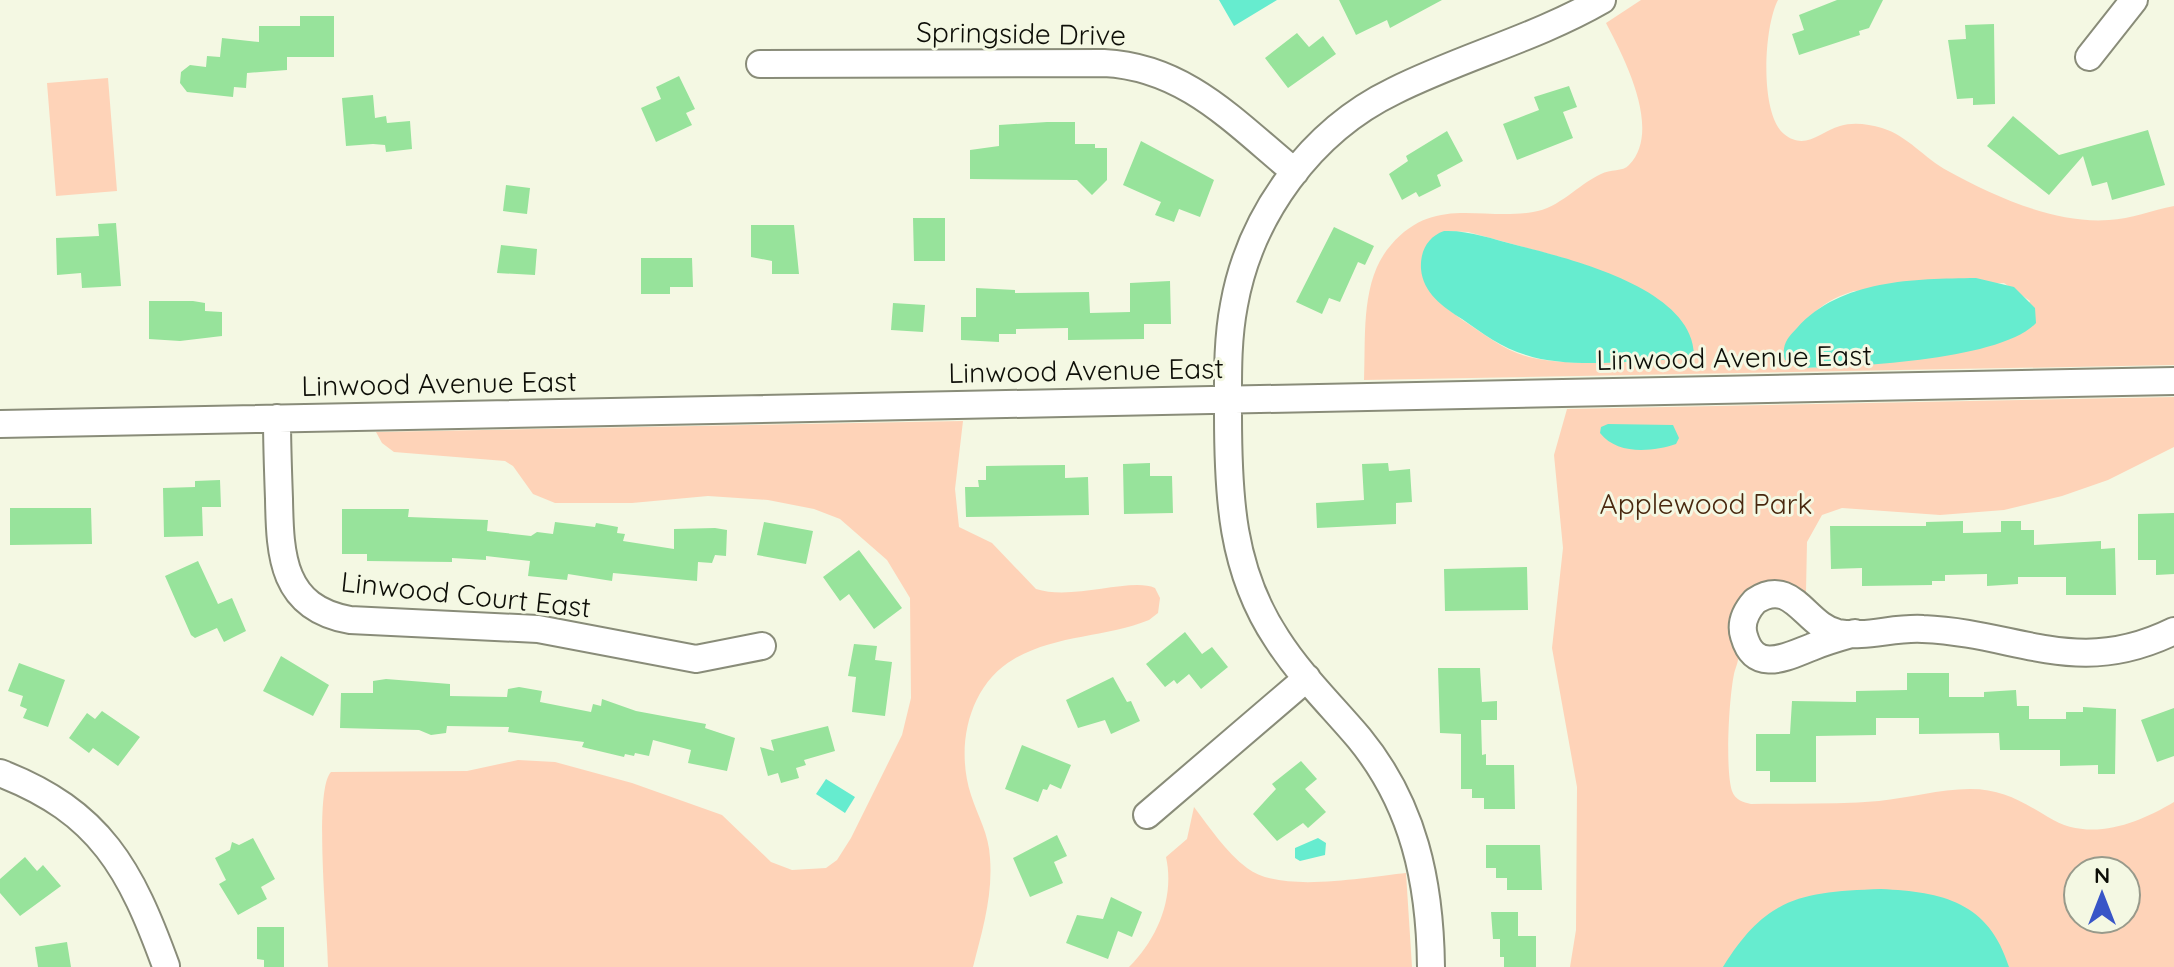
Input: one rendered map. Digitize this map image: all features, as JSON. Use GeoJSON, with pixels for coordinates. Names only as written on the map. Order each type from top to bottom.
{"type":"FeatureCollection","features":[{"type":"Feature","properties":{"kind":"street"},"geometry":{"type":"LineString","coordinates":[[1431,967],[1426,884],[1408,819],[1375,759],[1307,678],[1265,619],[1240,560],[1230,500],[1230,336],[1241,276],[1259,228],[1295,172],[1332,133],[1383,96],[1552,26],[1602,0]]}},
{"type":"Feature","properties":{"kind":"street"},"geometry":{"type":"LineString","coordinates":[[2089,57],[2134,0]]}},
{"type":"Feature","properties":{"kind":"street","name":"Springside Drive"},"geometry":{"type":"LineString","coordinates":[[760,64],[1104,63],[1146,67],[1194,91],[1295,172]]}},
{"type":"Feature","properties":{"kind":"street","name":"Linwood Avenue East"},"geometry":{"type":"LineString","coordinates":[[0,424],[2174,381]]}},
{"type":"Feature","properties":{"kind":"street","name":"Linwood Court East"},"geometry":{"type":"LineString","coordinates":[[277,418],[282,560],[300,594],[327,614],[350,620],[538,629],[696,659],[762,646]]}},
{"type":"Feature","properties":{"kind":"street"},"geometry":{"type":"LineString","coordinates":[[1855,633],[1897,629],[1936,630],[2080,654],[2137,646],[2174,631]]}},
{"type":"Feature","properties":{"kind":"street"},"geometry":{"type":"LineString","coordinates":[[1147,815],[1307,678]]}},
{"type":"Feature","properties":{"kind":"street"},"geometry":{"type":"LineString","coordinates":[[0,773],[61,804],[108,847],[136,889],[166,966]]}},
{"type":"Feature","properties":{"kind":"green space"},"geometry":{"type":"Polygon","coordinates":[[[1641,0],[1778,0],[1767,48],[1767,89],[1776,123],[1792,139],[1806,141],[1850,124],[1882,128],[1900,136],[1948,171],[1985,190],[2067,218],[2117,219],[2174,206],[2174,365],[1364,380],[1369,291],[1381,259],[1407,230],[1441,215],[1513,214],[1543,210],[1601,174],[1629,165],[1638,150],[1642,133],[1641,113],[1630,73],[1606,23],[1641,0]],[[1444,231],[1421,264],[1430,290],[1456,315],[1512,351],[1547,360],[1584,363],[1678,359],[1694,354],[1687,331],[1560,257],[1468,232],[1444,231]],[[2004,283],[1854,291],[1829,302],[1812,315],[1783,354],[1797,368],[1851,365],[1932,356],[2012,338],[2030,301],[2004,283]]]}},
{"type":"Feature","properties":{"kind":"green space"},"geometry":{"type":"Polygon","coordinates":[[[108,78],[117,191],[56,196],[47,83],[108,78]]]}},
{"type":"Feature","properties":{"kind":"green space","name":"Applewood Park"},"geometry":{"type":"Polygon","coordinates":[[[2174,397],[2174,447],[2108,480],[2062,496],[2004,510],[1940,515],[1842,508],[1822,515],[1807,542],[1806,592],[1795,586],[1771,582],[1749,590],[1733,609],[1730,626],[1738,658],[1731,699],[1728,751],[1733,794],[1737,799],[1751,804],[1863,802],[1970,789],[2011,797],[2064,825],[2096,829],[2129,823],[2174,802],[2174,967],[1570,967],[1576,930],[1577,787],[1552,648],[1563,548],[1554,455],[1567,409],[2174,397]]]}},
{"type":"Feature","properties":{"kind":"green space"},"geometry":{"type":"Polygon","coordinates":[[[963,421],[955,489],[959,527],[992,543],[1036,589],[1067,592],[1145,585],[1155,588],[1160,598],[1158,613],[1149,620],[1064,640],[1014,659],[986,684],[976,701],[966,737],[966,776],[988,841],[990,886],[973,967],[328,967],[322,833],[326,784],[331,772],[467,771],[518,760],[555,762],[632,783],[722,815],[771,862],[792,870],[826,868],[837,860],[851,838],[902,735],[911,698],[910,598],[887,560],[840,519],[814,509],[768,500],[708,496],[632,503],[555,503],[533,494],[513,466],[505,461],[394,452],[382,443],[376,432],[963,421]]]}},
{"type":"Feature","properties":{"kind":"green space"},"geometry":{"type":"Polygon","coordinates":[[[1194,807],[1232,855],[1262,876],[1324,882],[1406,873],[1412,967],[1129,967],[1148,944],[1161,917],[1168,888],[1166,857],[1187,839],[1194,807]]]}},
{"type":"Feature","properties":{"kind":"water"},"geometry":{"type":"Polygon","coordinates":[[[1219,0],[1277,0],[1234,26],[1219,0]]]}},
{"type":"Feature","properties":{"kind":"water"},"geometry":{"type":"Polygon","coordinates":[[[1444,231],[1471,233],[1565,258],[1623,279],[1650,293],[1672,311],[1688,331],[1694,354],[1678,359],[1581,363],[1543,359],[1509,348],[1448,310],[1426,285],[1421,269],[1423,251],[1433,237],[1444,231]]]}},
{"type":"Feature","properties":{"kind":"water"},"geometry":{"type":"Polygon","coordinates":[[[1976,278],[2014,287],[2035,308],[2036,323],[2018,336],[1958,354],[1886,363],[1797,368],[1785,360],[1784,346],[1790,335],[1815,312],[1835,300],[1857,291],[1904,281],[1976,278]]]}},
{"type":"Feature","properties":{"kind":"water"},"geometry":{"type":"Polygon","coordinates":[[[1608,424],[1673,425],[1679,438],[1676,444],[1635,450],[1607,440],[1600,433],[1601,427],[1608,424]]]}},
{"type":"Feature","properties":{"kind":"water"},"geometry":{"type":"Polygon","coordinates":[[[826,779],[855,797],[845,813],[816,794],[826,779]]]}},
{"type":"Feature","properties":{"kind":"water"},"geometry":{"type":"Polygon","coordinates":[[[1318,838],[1326,843],[1325,855],[1300,861],[1295,858],[1295,848],[1318,838]]]}},
{"type":"Feature","properties":{"kind":"water"},"geometry":{"type":"Polygon","coordinates":[[[1881,889],[1924,893],[1961,905],[1989,928],[2009,967],[1723,967],[1755,925],[1789,902],[1829,892],[1881,889]]]}},
{"type":"Feature","properties":{"kind":"building"},"geometry":{"type":"Polygon","coordinates":[[[1339,0],[1442,0],[1390,28],[1387,20],[1356,35],[1339,0]]]}},
{"type":"Feature","properties":{"kind":"building"},"geometry":{"type":"Polygon","coordinates":[[[1837,0],[1883,0],[1869,28],[1859,31],[1860,35],[1799,55],[1792,34],[1804,30],[1799,15],[1837,0]]]}},
{"type":"Feature","properties":{"kind":"building"},"geometry":{"type":"Polygon","coordinates":[[[300,16],[334,16],[334,57],[287,57],[287,70],[247,73],[246,88],[234,87],[233,97],[187,92],[180,83],[181,72],[190,65],[206,67],[207,56],[220,57],[222,38],[259,42],[259,26],[300,26],[300,16]]]}},
{"type":"Feature","properties":{"kind":"building"},"geometry":{"type":"Polygon","coordinates":[[[1994,24],[1995,104],[1973,105],[1973,98],[1957,99],[1948,40],[1966,39],[1965,25],[1994,24]]]}},
{"type":"Feature","properties":{"kind":"building"},"geometry":{"type":"Polygon","coordinates":[[[1297,33],[1309,47],[1323,36],[1336,54],[1288,88],[1265,58],[1297,33]]]}},
{"type":"Feature","properties":{"kind":"building"},"geometry":{"type":"Polygon","coordinates":[[[679,76],[695,109],[686,113],[692,125],[656,142],[641,108],[661,99],[656,87],[679,76]]]}},
{"type":"Feature","properties":{"kind":"building"},"geometry":{"type":"Polygon","coordinates":[[[1569,86],[1577,107],[1563,112],[1573,138],[1517,160],[1503,124],[1539,110],[1534,97],[1569,86]]]}},
{"type":"Feature","properties":{"kind":"building"},"geometry":{"type":"Polygon","coordinates":[[[373,95],[375,118],[386,116],[387,123],[410,121],[412,149],[386,152],[385,145],[346,146],[342,98],[373,95]]]}},
{"type":"Feature","properties":{"kind":"building"},"geometry":{"type":"Polygon","coordinates":[[[2013,116],[2059,155],[2148,130],[2165,185],[2112,200],[2107,182],[2092,186],[2083,156],[2049,195],[1987,146],[2013,116]]]}},
{"type":"Feature","properties":{"kind":"building"},"geometry":{"type":"Polygon","coordinates":[[[1075,122],[1075,144],[1095,144],[1095,148],[1107,148],[1107,180],[1092,195],[1077,180],[970,179],[970,150],[999,146],[999,125],[1075,122]]]}},
{"type":"Feature","properties":{"kind":"building"},"geometry":{"type":"Polygon","coordinates":[[[1447,131],[1463,161],[1437,175],[1441,186],[1419,197],[1416,192],[1402,200],[1389,174],[1408,161],[1406,156],[1447,131]]]}},
{"type":"Feature","properties":{"kind":"building"},"geometry":{"type":"Polygon","coordinates":[[[1141,141],[1214,180],[1200,217],[1179,209],[1174,222],[1155,215],[1161,202],[1123,185],[1141,141]]]}},
{"type":"Feature","properties":{"kind":"building"},"geometry":{"type":"Polygon","coordinates":[[[506,185],[530,188],[527,214],[503,211],[506,185]]]}},
{"type":"Feature","properties":{"kind":"building"},"geometry":{"type":"Polygon","coordinates":[[[913,218],[945,218],[945,261],[914,261],[913,218]]]}},
{"type":"Feature","properties":{"kind":"building"},"geometry":{"type":"Polygon","coordinates":[[[116,223],[121,286],[82,288],[81,273],[57,275],[56,238],[99,236],[98,224],[116,223]]]}},
{"type":"Feature","properties":{"kind":"building"},"geometry":{"type":"Polygon","coordinates":[[[751,225],[794,225],[799,274],[772,274],[772,261],[751,257],[751,225]]]}},
{"type":"Feature","properties":{"kind":"building"},"geometry":{"type":"Polygon","coordinates":[[[1334,227],[1374,246],[1365,265],[1358,262],[1340,302],[1329,298],[1322,314],[1296,302],[1334,227]]]}},
{"type":"Feature","properties":{"kind":"building"},"geometry":{"type":"Polygon","coordinates":[[[501,245],[537,249],[535,275],[497,273],[501,245]]]}},
{"type":"Feature","properties":{"kind":"building"},"geometry":{"type":"Polygon","coordinates":[[[641,258],[692,258],[693,287],[670,287],[670,294],[641,294],[641,258]]]}},
{"type":"Feature","properties":{"kind":"building"},"geometry":{"type":"Polygon","coordinates":[[[1170,281],[1171,324],[1144,324],[1144,339],[1068,340],[1068,328],[1016,329],[1016,334],[999,334],[999,342],[961,340],[961,317],[976,317],[976,288],[1015,290],[1015,293],[1089,292],[1090,313],[1130,312],[1130,283],[1170,281]]]}},
{"type":"Feature","properties":{"kind":"building"},"geometry":{"type":"Polygon","coordinates":[[[149,301],[205,303],[205,311],[222,312],[222,336],[180,341],[149,339],[149,301]]]}},
{"type":"Feature","properties":{"kind":"building"},"geometry":{"type":"Polygon","coordinates":[[[893,303],[925,305],[923,332],[891,330],[893,303]]]}},
{"type":"Feature","properties":{"kind":"building"},"geometry":{"type":"Polygon","coordinates":[[[1150,463],[1150,476],[1172,476],[1173,513],[1124,514],[1123,464],[1150,463]]]}},
{"type":"Feature","properties":{"kind":"building"},"geometry":{"type":"Polygon","coordinates":[[[1388,463],[1389,471],[1410,469],[1412,502],[1396,503],[1396,524],[1317,528],[1316,503],[1364,500],[1362,464],[1388,463]]]}},
{"type":"Feature","properties":{"kind":"building"},"geometry":{"type":"Polygon","coordinates":[[[1065,465],[1065,478],[1088,477],[1089,515],[966,517],[965,487],[979,487],[978,480],[986,480],[986,466],[1065,465]]]}},
{"type":"Feature","properties":{"kind":"building"},"geometry":{"type":"Polygon","coordinates":[[[220,480],[221,507],[202,507],[203,536],[164,537],[163,488],[195,487],[195,481],[220,480]]]}},
{"type":"Feature","properties":{"kind":"building"},"geometry":{"type":"Polygon","coordinates":[[[10,508],[91,508],[92,544],[10,545],[10,508]]]}},
{"type":"Feature","properties":{"kind":"building"},"geometry":{"type":"Polygon","coordinates":[[[342,509],[409,509],[408,517],[488,520],[487,531],[531,536],[537,532],[553,534],[555,522],[595,527],[596,523],[618,527],[617,533],[625,534],[623,541],[674,549],[674,529],[715,528],[727,530],[726,556],[715,555],[712,563],[698,562],[697,581],[613,573],[612,581],[568,574],[567,580],[528,576],[530,561],[486,556],[486,560],[452,558],[452,562],[367,561],[367,554],[342,554],[342,509]]]}},
{"type":"Feature","properties":{"kind":"building"},"geometry":{"type":"Polygon","coordinates":[[[2174,513],[2174,574],[2156,575],[2156,560],[2138,560],[2138,514],[2174,513]]]}},
{"type":"Feature","properties":{"kind":"building"},"geometry":{"type":"Polygon","coordinates":[[[1963,521],[1963,533],[2001,532],[2001,521],[2021,521],[2021,530],[2034,530],[2034,545],[2101,541],[2101,549],[2115,548],[2116,595],[2066,595],[2066,577],[2018,577],[2018,584],[1987,586],[1987,574],[1945,575],[1945,581],[1932,581],[1932,585],[1862,586],[1862,568],[1831,569],[1830,526],[1926,526],[1926,522],[1963,521]]]}},
{"type":"Feature","properties":{"kind":"building"},"geometry":{"type":"Polygon","coordinates":[[[764,522],[813,531],[806,564],[757,555],[764,522]]]}},
{"type":"Feature","properties":{"kind":"building"},"geometry":{"type":"Polygon","coordinates":[[[859,550],[902,608],[874,629],[849,594],[840,601],[823,577],[859,550]]]}},
{"type":"Feature","properties":{"kind":"building"},"geometry":{"type":"Polygon","coordinates":[[[198,561],[218,604],[232,598],[246,631],[224,642],[217,628],[195,638],[191,635],[165,576],[198,561]]]}},
{"type":"Feature","properties":{"kind":"building"},"geometry":{"type":"Polygon","coordinates":[[[1527,567],[1528,610],[1445,611],[1444,569],[1527,567]]]}},
{"type":"Feature","properties":{"kind":"building"},"geometry":{"type":"Polygon","coordinates":[[[1185,632],[1202,654],[1212,647],[1228,667],[1201,689],[1189,674],[1177,684],[1174,680],[1165,687],[1146,664],[1185,632]]]}},
{"type":"Feature","properties":{"kind":"building"},"geometry":{"type":"Polygon","coordinates":[[[854,644],[877,646],[875,660],[892,662],[885,716],[852,712],[856,677],[848,676],[854,644]]]}},
{"type":"Feature","properties":{"kind":"building"},"geometry":{"type":"Polygon","coordinates":[[[281,656],[329,685],[313,716],[263,691],[281,656]]]}},
{"type":"Feature","properties":{"kind":"building"},"geometry":{"type":"Polygon","coordinates":[[[19,663],[65,680],[48,727],[23,718],[27,709],[20,706],[23,696],[8,691],[19,663]]]}},
{"type":"Feature","properties":{"kind":"building"},"geometry":{"type":"Polygon","coordinates":[[[1438,668],[1480,668],[1482,702],[1497,701],[1497,720],[1481,720],[1482,755],[1486,754],[1486,765],[1514,765],[1515,809],[1484,809],[1484,798],[1472,798],[1472,789],[1461,789],[1461,734],[1440,733],[1438,668]]]}},
{"type":"Feature","properties":{"kind":"building"},"geometry":{"type":"Polygon","coordinates":[[[1907,673],[1949,673],[1949,697],[1984,697],[1984,692],[2016,690],[2017,706],[2029,706],[2029,719],[2066,719],[2066,712],[2083,712],[2083,707],[2116,709],[2115,774],[2098,774],[2098,765],[2060,766],[2060,750],[2000,750],[1999,733],[1919,734],[1919,718],[1876,718],[1876,735],[1816,736],[1816,782],[1770,782],[1770,771],[1756,771],[1756,734],[1790,734],[1792,701],[1856,702],[1856,691],[1907,690],[1907,673]]]}},
{"type":"Feature","properties":{"kind":"building"},"geometry":{"type":"Polygon","coordinates":[[[1113,677],[1127,702],[1131,701],[1140,721],[1111,734],[1105,720],[1078,728],[1066,700],[1113,677]]]}},
{"type":"Feature","properties":{"kind":"building"},"geometry":{"type":"Polygon","coordinates":[[[386,679],[450,684],[450,696],[507,697],[508,689],[519,687],[542,691],[540,702],[591,712],[593,704],[601,706],[602,699],[636,711],[706,724],[705,728],[735,738],[727,771],[688,763],[691,750],[653,740],[649,756],[635,753],[634,756],[625,754],[624,757],[582,747],[584,742],[508,732],[509,727],[447,726],[446,733],[431,735],[419,730],[340,728],[341,693],[373,693],[373,681],[386,679]]]}},
{"type":"Feature","properties":{"kind":"building"},"geometry":{"type":"Polygon","coordinates":[[[2174,708],[2174,756],[2157,762],[2141,720],[2174,708]]]}},
{"type":"Feature","properties":{"kind":"building"},"geometry":{"type":"Polygon","coordinates":[[[102,711],[140,737],[118,766],[93,748],[89,753],[69,738],[87,713],[95,719],[102,711]]]}},
{"type":"Feature","properties":{"kind":"building"},"geometry":{"type":"Polygon","coordinates":[[[828,726],[835,751],[804,760],[806,765],[796,768],[799,778],[781,783],[778,773],[768,776],[760,747],[774,751],[771,740],[828,726]]]}},
{"type":"Feature","properties":{"kind":"building"},"geometry":{"type":"Polygon","coordinates":[[[1022,745],[1071,765],[1061,789],[1050,784],[1047,790],[1043,789],[1038,802],[1005,789],[1022,745]]]}},
{"type":"Feature","properties":{"kind":"building"},"geometry":{"type":"Polygon","coordinates":[[[1301,761],[1317,779],[1305,789],[1326,812],[1308,828],[1303,823],[1277,841],[1253,814],[1276,789],[1272,784],[1301,761]]]}},
{"type":"Feature","properties":{"kind":"building"},"geometry":{"type":"Polygon","coordinates":[[[1057,835],[1067,856],[1054,862],[1063,883],[1030,897],[1013,858],[1057,835]]]}},
{"type":"Feature","properties":{"kind":"building"},"geometry":{"type":"Polygon","coordinates":[[[253,838],[275,879],[261,887],[267,899],[238,915],[219,884],[226,880],[215,858],[230,850],[232,842],[239,845],[253,838]]]}},
{"type":"Feature","properties":{"kind":"building"},"geometry":{"type":"Polygon","coordinates":[[[1486,845],[1540,845],[1542,890],[1507,890],[1507,878],[1496,878],[1496,868],[1486,868],[1486,845]]]}},
{"type":"Feature","properties":{"kind":"building"},"geometry":{"type":"Polygon","coordinates":[[[25,857],[37,871],[43,865],[61,886],[20,916],[0,893],[0,879],[25,857]]]}},
{"type":"Feature","properties":{"kind":"building"},"geometry":{"type":"Polygon","coordinates":[[[1111,897],[1142,912],[1132,937],[1118,931],[1108,959],[1066,943],[1077,915],[1103,919],[1111,897]]]}},
{"type":"Feature","properties":{"kind":"building"},"geometry":{"type":"Polygon","coordinates":[[[1491,912],[1518,912],[1518,936],[1536,936],[1536,967],[1504,967],[1504,957],[1500,957],[1500,939],[1493,939],[1491,912]]]}},
{"type":"Feature","properties":{"kind":"building"},"geometry":{"type":"Polygon","coordinates":[[[257,927],[284,927],[284,967],[264,967],[264,960],[257,959],[257,927]]]}},
{"type":"Feature","properties":{"kind":"building"},"geometry":{"type":"Polygon","coordinates":[[[67,942],[71,967],[38,967],[35,947],[67,942]]]}}]}
